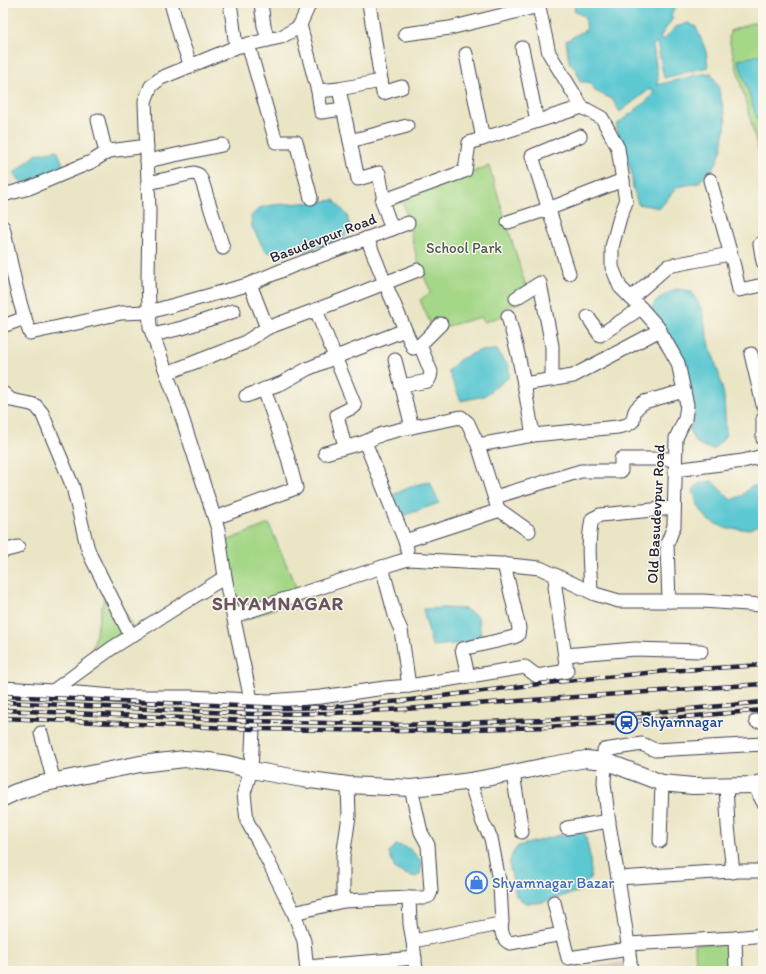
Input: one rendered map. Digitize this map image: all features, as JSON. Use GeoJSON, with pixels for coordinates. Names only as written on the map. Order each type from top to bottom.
{"type":"FeatureCollection","features":[{"type":"Feature","properties":{"kind":"main road"},"geometry":{"type":"LineString","coordinates":[[3,798],[41,784],[140,764],[178,759],[228,764],[251,770],[316,781],[348,785],[410,788],[470,781],[586,759],[605,761],[662,783],[693,786],[759,784]]}},
{"type":"Feature","properties":{"kind":"street"},"geometry":{"type":"LineString","coordinates":[[171,3],[191,66]]}},
{"type":"Feature","properties":{"kind":"street"},"geometry":{"type":"LineString","coordinates":[[230,3],[234,23],[276,142],[296,142],[311,198]]}},
{"type":"Feature","properties":{"kind":"street"},"geometry":{"type":"LineString","coordinates":[[261,3],[264,26],[268,40]]}},
{"type":"Feature","properties":{"kind":"street"},"geometry":{"type":"LineString","coordinates":[[310,3],[299,27],[281,37],[242,46],[161,78],[151,86],[145,101],[148,162],[148,281],[150,327],[167,373],[218,529],[225,577],[251,700],[253,729],[251,770],[244,793],[247,821],[294,913],[304,941],[307,969],[416,965],[410,924],[409,898]]}},
{"type":"Feature","properties":{"kind":"street"},"geometry":{"type":"LineString","coordinates":[[369,3],[383,93],[402,87]]}},
{"type":"Feature","properties":{"kind":"street"},"geometry":{"type":"LineString","coordinates":[[405,34],[450,28],[539,5]]}},
{"type":"Feature","properties":{"kind":"street","name":"Old Basudevpur Road"},"geometry":{"type":"LineString","coordinates":[[539,5],[549,53],[582,107],[602,118],[618,148],[626,202],[620,217],[612,247],[612,267],[620,287],[642,308],[660,330],[678,364],[684,391],[687,405],[685,419],[676,438],[674,526],[668,544],[669,601]]}},
{"type":"Feature","properties":{"kind":"street"},"geometry":{"type":"LineString","coordinates":[[300,25],[318,91],[321,112],[343,109]]}},
{"type":"Feature","properties":{"kind":"street"},"geometry":{"type":"LineString","coordinates":[[522,48],[537,121]]}},
{"type":"Feature","properties":{"kind":"street"},"geometry":{"type":"LineString","coordinates":[[466,54],[484,139]]}},
{"type":"Feature","properties":{"kind":"street"},"geometry":{"type":"LineString","coordinates":[[318,91],[339,89],[381,81]]}},
{"type":"Feature","properties":{"kind":"street"},"geometry":{"type":"LineString","coordinates":[[339,89],[358,179],[379,173],[384,201]]}},
{"type":"Feature","properties":{"kind":"street","name":"Basudevpur Road"},"geometry":{"type":"LineString","coordinates":[[25,318],[30,332],[121,313],[149,312],[250,284],[290,267],[392,229],[382,201],[465,171],[469,143],[582,107]]}},
{"type":"Feature","properties":{"kind":"street"},"geometry":{"type":"LineString","coordinates":[[98,120],[106,153]]}},
{"type":"Feature","properties":{"kind":"street"},"geometry":{"type":"LineString","coordinates":[[350,141],[406,126]]}},
{"type":"Feature","properties":{"kind":"street"},"geometry":{"type":"LineString","coordinates":[[568,273],[532,156],[580,136]]}},
{"type":"Feature","properties":{"kind":"street"},"geometry":{"type":"LineString","coordinates":[[148,162],[222,145]]}},
{"type":"Feature","properties":{"kind":"street"},"geometry":{"type":"LineString","coordinates":[[3,195],[29,188],[91,162],[110,151],[147,146]]}},
{"type":"Feature","properties":{"kind":"street"},"geometry":{"type":"LineString","coordinates":[[148,183],[194,173],[199,175],[202,180],[223,248]]}},
{"type":"Feature","properties":{"kind":"street"},"geometry":{"type":"LineString","coordinates":[[508,222],[548,209],[623,180]]}},
{"type":"Feature","properties":{"kind":"street"},"geometry":{"type":"LineString","coordinates":[[710,180],[739,290],[763,285]]}},
{"type":"Feature","properties":{"kind":"street"},"geometry":{"type":"LineString","coordinates":[[392,229],[408,223]]}},
{"type":"Feature","properties":{"kind":"street"},"geometry":{"type":"LineString","coordinates":[[3,228],[16,288],[25,318],[3,326]]}},
{"type":"Feature","properties":{"kind":"street"},"geometry":{"type":"LineString","coordinates":[[367,238],[414,348],[420,345],[441,324]]}},
{"type":"Feature","properties":{"kind":"street"},"geometry":{"type":"LineString","coordinates":[[760,244],[763,262]]}},
{"type":"Feature","properties":{"kind":"street"},"geometry":{"type":"LineString","coordinates":[[631,298],[668,266],[730,254]]}},
{"type":"Feature","properties":{"kind":"street"},"geometry":{"type":"LineString","coordinates":[[167,373],[244,343],[267,328],[418,270]]}},
{"type":"Feature","properties":{"kind":"street"},"geometry":{"type":"LineString","coordinates":[[516,298],[540,283],[552,346],[552,380]]}},
{"type":"Feature","properties":{"kind":"street"},"geometry":{"type":"LineString","coordinates":[[250,284],[267,328]]}},
{"type":"Feature","properties":{"kind":"street"},"geometry":{"type":"LineString","coordinates":[[588,316],[600,335],[642,308]]}},
{"type":"Feature","properties":{"kind":"street"},"geometry":{"type":"LineString","coordinates":[[316,310],[355,406],[337,415],[345,447]]}},
{"type":"Feature","properties":{"kind":"street"},"geometry":{"type":"LineString","coordinates":[[153,335],[182,328],[234,311]]}},
{"type":"Feature","properties":{"kind":"street"},"geometry":{"type":"LineString","coordinates":[[508,316],[518,354],[533,435]]}},
{"type":"Feature","properties":{"kind":"street"},"geometry":{"type":"LineString","coordinates":[[246,396],[282,383],[307,369],[336,357],[406,330]]}},
{"type":"Feature","properties":{"kind":"street"},"geometry":{"type":"LineString","coordinates":[[524,384],[573,376],[660,330]]}},
{"type":"Feature","properties":{"kind":"street"},"geometry":{"type":"LineString","coordinates":[[401,386],[428,381],[430,377],[431,372],[420,345]]}},
{"type":"Feature","properties":{"kind":"street"},"geometry":{"type":"LineString","coordinates":[[751,354],[763,405]]}},
{"type":"Feature","properties":{"kind":"street"},"geometry":{"type":"LineString","coordinates":[[395,360],[412,427]]}},
{"type":"Feature","properties":{"kind":"street"},"geometry":{"type":"LineString","coordinates":[[215,518],[296,488],[288,458],[264,389]]}},
{"type":"Feature","properties":{"kind":"street"},"geometry":{"type":"LineString","coordinates":[[478,444],[533,435],[627,425],[632,421],[634,410],[644,402],[684,391]]}},
{"type":"Feature","properties":{"kind":"street"},"geometry":{"type":"LineString","coordinates":[[3,392],[11,400],[36,406],[42,413],[73,487],[91,557],[130,636]]}},
{"type":"Feature","properties":{"kind":"street"},"geometry":{"type":"LineString","coordinates":[[325,453],[365,442],[382,434],[412,427],[462,417],[468,423],[478,444],[496,503],[497,511],[405,541]]}},
{"type":"Feature","properties":{"kind":"street"},"geometry":{"type":"LineString","coordinates":[[763,419],[763,439]]}},
{"type":"Feature","properties":{"kind":"street"},"geometry":{"type":"LineString","coordinates":[[365,442],[405,541],[408,559]]}},
{"type":"Feature","properties":{"kind":"street"},"geometry":{"type":"LineString","coordinates":[[496,503],[580,470],[622,471],[621,459],[675,464],[743,462],[763,456]]}},
{"type":"Feature","properties":{"kind":"street"},"geometry":{"type":"LineString","coordinates":[[496,503],[529,531]]}},
{"type":"Feature","properties":{"kind":"street"},"geometry":{"type":"LineString","coordinates":[[590,591],[590,528],[592,519],[600,515],[674,508]]}},
{"type":"Feature","properties":{"kind":"street"},"geometry":{"type":"LineString","coordinates":[[3,551],[18,547]]}},
{"type":"Feature","properties":{"kind":"street"},"geometry":{"type":"LineString","coordinates":[[234,616],[408,559],[504,564],[540,568],[594,594],[619,602],[702,601],[763,604]]}},
{"type":"Feature","properties":{"kind":"street"},"geometry":{"type":"LineString","coordinates":[[468,676],[462,649],[518,635],[519,628],[504,564]]}},
{"type":"Feature","properties":{"kind":"street"},"geometry":{"type":"LineString","coordinates":[[382,567],[396,619],[401,630],[409,686]]}},
{"type":"Feature","properties":{"kind":"street"},"geometry":{"type":"LineString","coordinates":[[3,688],[126,697],[190,697],[269,701],[321,697],[409,686],[525,667],[537,676],[567,671],[555,587],[557,576]]}},
{"type":"Feature","properties":{"kind":"street"},"geometry":{"type":"LineString","coordinates":[[53,691],[130,636],[225,577]]}},
{"type":"Feature","properties":{"kind":"street"},"geometry":{"type":"LineString","coordinates":[[565,655],[635,649],[701,651]]}},
{"type":"Feature","properties":{"kind":"street"},"geometry":{"type":"LineString","coordinates":[[40,733],[54,782]]}},
{"type":"Feature","properties":{"kind":"street"},"geometry":{"type":"LineString","coordinates":[[631,971],[604,784],[604,750],[642,744],[655,750],[763,744]]}},
{"type":"Feature","properties":{"kind":"street"},"geometry":{"type":"LineString","coordinates":[[513,773],[522,832]]}},
{"type":"Feature","properties":{"kind":"street"},"geometry":{"type":"LineString","coordinates":[[470,781],[483,823],[491,838],[500,886],[501,927],[503,938],[510,943],[562,934]]}},
{"type":"Feature","properties":{"kind":"street"},"geometry":{"type":"LineString","coordinates":[[660,841],[662,783]]}},
{"type":"Feature","properties":{"kind":"street"},"geometry":{"type":"LineString","coordinates":[[759,784],[763,802]]}},
{"type":"Feature","properties":{"kind":"street"},"geometry":{"type":"LineString","coordinates":[[343,901],[343,857],[349,816],[348,785]]}},
{"type":"Feature","properties":{"kind":"street"},"geometry":{"type":"LineString","coordinates":[[726,785],[728,826],[733,872]]}},
{"type":"Feature","properties":{"kind":"street"},"geometry":{"type":"LineString","coordinates":[[294,913],[343,901],[423,898],[429,896],[432,891],[428,845],[422,832],[410,788]]}},
{"type":"Feature","properties":{"kind":"street"},"geometry":{"type":"LineString","coordinates":[[567,828],[609,821]]}},
{"type":"Feature","properties":{"kind":"street"},"geometry":{"type":"LineString","coordinates":[[618,878],[763,871]]}},
{"type":"Feature","properties":{"kind":"street"},"geometry":{"type":"LineString","coordinates":[[554,902],[568,958],[628,946],[763,935]]}},
{"type":"Feature","properties":{"kind":"street"},"geometry":{"type":"LineString","coordinates":[[413,941],[494,925],[501,927]]}},
{"type":"Feature","properties":{"kind":"street"},"geometry":{"type":"LineString","coordinates":[[735,938],[736,971]]}},
{"type":"Feature","properties":{"kind":"shaded area"},"geometry":{"type":"Polygon","coordinates":[[[627,961],[628,971],[564,971],[627,961]]]}},
{"type":"Feature","properties":{"kind":"green space"},"geometry":{"type":"Polygon","coordinates":[[[763,19],[762,164],[729,39],[730,31],[763,19]]]}},
{"type":"Feature","properties":{"kind":"green space","name":"School Park"},"geometry":{"type":"Polygon","coordinates":[[[489,166],[527,290],[521,295],[522,302],[503,308],[505,315],[484,322],[481,317],[433,330],[420,300],[431,292],[418,263],[402,198],[489,166]]]}},
{"type":"Feature","properties":{"kind":"green space"},"geometry":{"type":"Polygon","coordinates":[[[269,524],[301,599],[243,621],[216,545],[269,524]]]}},
{"type":"Feature","properties":{"kind":"green space"},"geometry":{"type":"Polygon","coordinates":[[[107,584],[135,630],[90,660],[107,584]]]}},
{"type":"Feature","properties":{"kind":"green space"},"geometry":{"type":"Polygon","coordinates":[[[730,943],[731,971],[696,971],[695,944],[730,943]]]}},
{"type":"Feature","properties":{"kind":"green space"},"geometry":{"type":"Polygon","coordinates":[[[412,963],[412,971],[310,971],[412,963]]]}},
{"type":"Feature","properties":{"kind":"water"},"geometry":{"type":"Polygon","coordinates":[[[576,3],[674,3],[675,8],[671,15],[673,18],[660,37],[662,41],[676,27],[688,23],[696,27],[706,51],[708,67],[664,78],[657,42],[653,46],[658,78],[657,85],[696,75],[711,73],[718,86],[726,121],[722,148],[716,164],[698,183],[677,187],[660,208],[638,204],[633,188],[631,170],[623,150],[616,125],[648,100],[654,92],[650,89],[620,112],[612,99],[595,91],[589,82],[580,82],[577,71],[569,62],[566,41],[587,29],[585,18],[574,10],[576,3]]]}},
{"type":"Feature","properties":{"kind":"water"},"geometry":{"type":"Polygon","coordinates":[[[763,54],[763,137],[738,60],[763,54]]]}},
{"type":"Feature","properties":{"kind":"water"},"geometry":{"type":"Polygon","coordinates":[[[57,150],[65,169],[25,187],[14,173],[37,154],[57,150]]]}},
{"type":"Feature","properties":{"kind":"water"},"geometry":{"type":"Polygon","coordinates":[[[334,200],[347,215],[350,227],[345,237],[328,244],[306,251],[286,249],[275,254],[265,251],[252,227],[251,216],[259,208],[273,205],[334,200]]]}},
{"type":"Feature","properties":{"kind":"water"},"geometry":{"type":"Polygon","coordinates":[[[676,289],[691,291],[701,308],[710,346],[719,374],[724,396],[726,434],[721,442],[713,449],[704,447],[695,441],[691,434],[689,429],[694,419],[693,404],[651,311],[654,303],[676,289]]]}},
{"type":"Feature","properties":{"kind":"water"},"geometry":{"type":"Polygon","coordinates":[[[497,350],[509,366],[509,377],[484,396],[461,401],[448,371],[459,360],[478,351],[497,350]]]}},
{"type":"Feature","properties":{"kind":"water"},"geometry":{"type":"Polygon","coordinates":[[[712,481],[731,500],[741,496],[751,486],[763,486],[763,524],[749,529],[728,529],[709,521],[698,506],[693,490],[698,484],[712,481]]]}},
{"type":"Feature","properties":{"kind":"water"},"geometry":{"type":"Polygon","coordinates":[[[430,482],[439,503],[400,517],[390,496],[415,485],[430,482]]]}},
{"type":"Feature","properties":{"kind":"water"},"geometry":{"type":"Polygon","coordinates":[[[423,609],[465,609],[478,617],[481,635],[466,643],[432,646],[423,609]]]}},
{"type":"Feature","properties":{"kind":"water"},"geometry":{"type":"Polygon","coordinates":[[[576,831],[585,834],[590,856],[591,877],[581,891],[539,903],[525,903],[516,896],[509,863],[518,846],[576,831]]]}},
{"type":"Feature","properties":{"kind":"water"},"geometry":{"type":"Polygon","coordinates":[[[396,845],[408,848],[422,862],[420,874],[416,877],[395,869],[389,853],[396,845]]]}},
{"type":"Feature","properties":{"kind":"railway"},"geometry":{"type":"LineString","coordinates":[[3,696],[284,708],[333,707],[402,701],[556,682],[667,671],[763,665]]}},
{"type":"Feature","properties":{"kind":"railway"},"geometry":{"type":"LineString","coordinates":[[3,702],[252,714],[333,713],[763,684]]}},
{"type":"Feature","properties":{"kind":"railway"},"geometry":{"type":"LineString","coordinates":[[3,710],[253,721],[402,725],[545,720],[626,715],[763,702]]}},
{"type":"Feature","properties":{"kind":"railway"},"geometry":{"type":"LineString","coordinates":[[3,718],[253,729],[402,731],[546,727],[626,722],[763,710]]}},
{"type":"Feature","properties":{"kind":"place","name":"Shyamnagar"},"geometry":{"type":"Point","coordinates":[626,722]}},
{"type":"Feature","properties":{"kind":"place","name":"Shyamnagar Bazar"},"geometry":{"type":"Point","coordinates":[476,883]}},
{"type":"Feature","properties":{"kind":"district","name":"SHYAMNAGAR"},"geometry":{"type":"Point","coordinates":[278,603]}}]}
